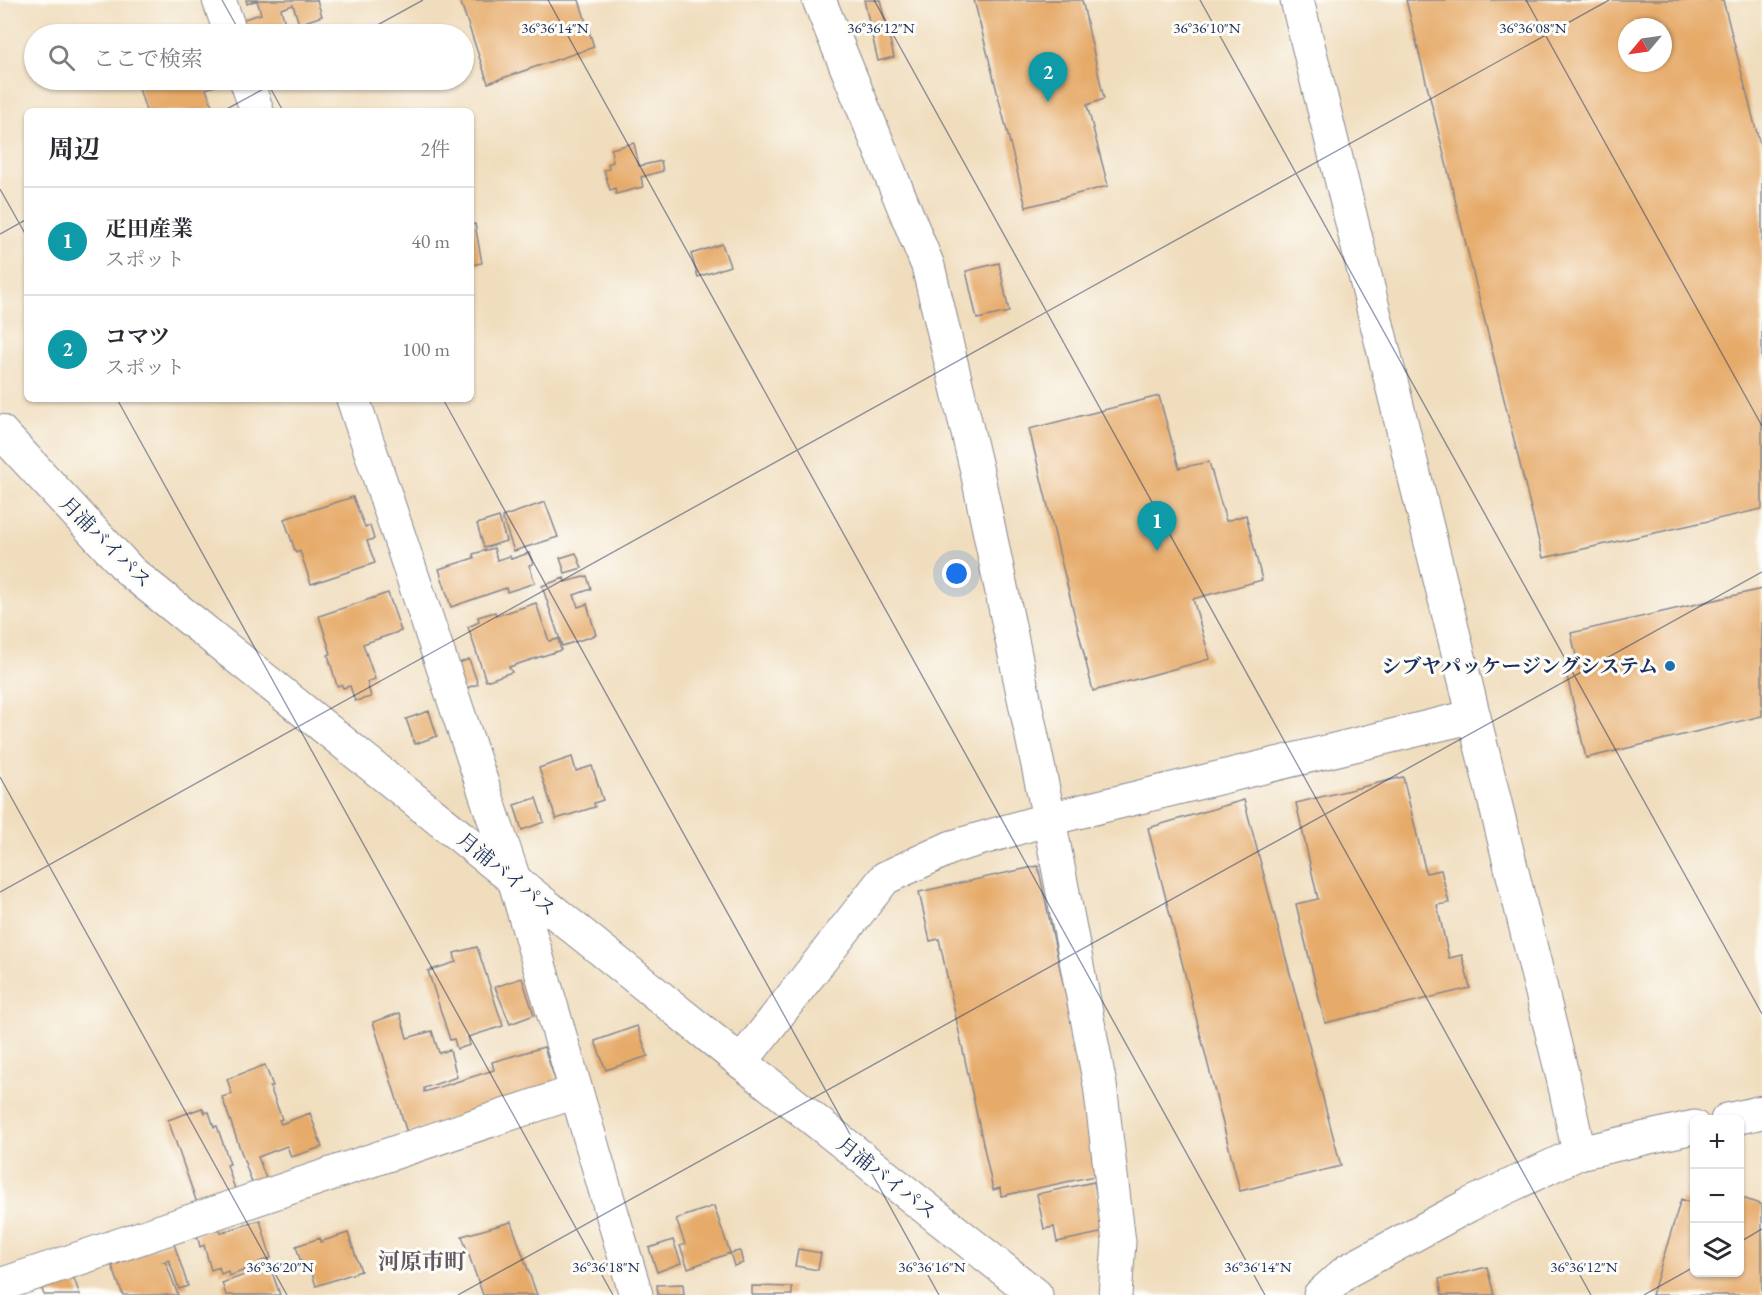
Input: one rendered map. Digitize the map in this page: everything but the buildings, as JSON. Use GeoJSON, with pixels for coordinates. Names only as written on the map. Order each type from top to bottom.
{"type":"FeatureCollection","features":[{"type":"Feature","properties":{"kind":"main road"},"geometry":{"type":"LineString","coordinates":[[219,0],[227,24]]}},
{"type":"Feature","properties":{"kind":"main road"},"geometry":{"type":"LineString","coordinates":[[819,0],[928,266],[976,467],[1049,819],[1100,1084],[1119,1242],[1115,1295]]}},
{"type":"Feature","properties":{"kind":"main road"},"geometry":{"type":"LineString","coordinates":[[1297,0],[1564,1082],[1579,1153]]}},
{"type":"Feature","properties":{"kind":"main road"},"geometry":{"type":"LineString","coordinates":[[249,90],[255,108]]}},
{"type":"Feature","properties":{"kind":"main road"},"geometry":{"type":"LineString","coordinates":[[354,402],[514,879],[636,1295]]}},
{"type":"Feature","properties":{"kind":"main road","name":"月浦バイパス"},"geometry":{"type":"LineString","coordinates":[[0,431],[131,573],[741,1062],[1036,1295]]}},
{"type":"Feature","properties":{"kind":"main road"},"geometry":{"type":"LineString","coordinates":[[741,1062],[885,878],[952,847],[1049,819],[1474,716]]}},
{"type":"Feature","properties":{"kind":"main road"},"geometry":{"type":"LineString","coordinates":[[0,1285],[575,1092]]}},
{"type":"Feature","properties":{"kind":"main road"},"geometry":{"type":"LineString","coordinates":[[1744,1116],[1762,1112]]}},
{"type":"Feature","properties":{"kind":"main road"},"geometry":{"type":"LineString","coordinates":[[1320,1295],[1347,1271],[1468,1205],[1579,1153],[1690,1128]]}},
{"type":"Feature","properties":{"kind":"place","name":"コマツ"},"geometry":{"type":"Point","coordinates":[1048,102]}},
{"type":"Feature","properties":{"kind":"place","name":"疋田産業"},"geometry":{"type":"Point","coordinates":[1157,551]}},
{"type":"Feature","properties":{"kind":"place","name":"シブヤパッケージングシステム"},"geometry":{"type":"Point","coordinates":[1670,666]}},
{"type":"Feature","properties":{"kind":"district","name":"河原市町"},"geometry":{"type":"Point","coordinates":[422,1261]}}]}
